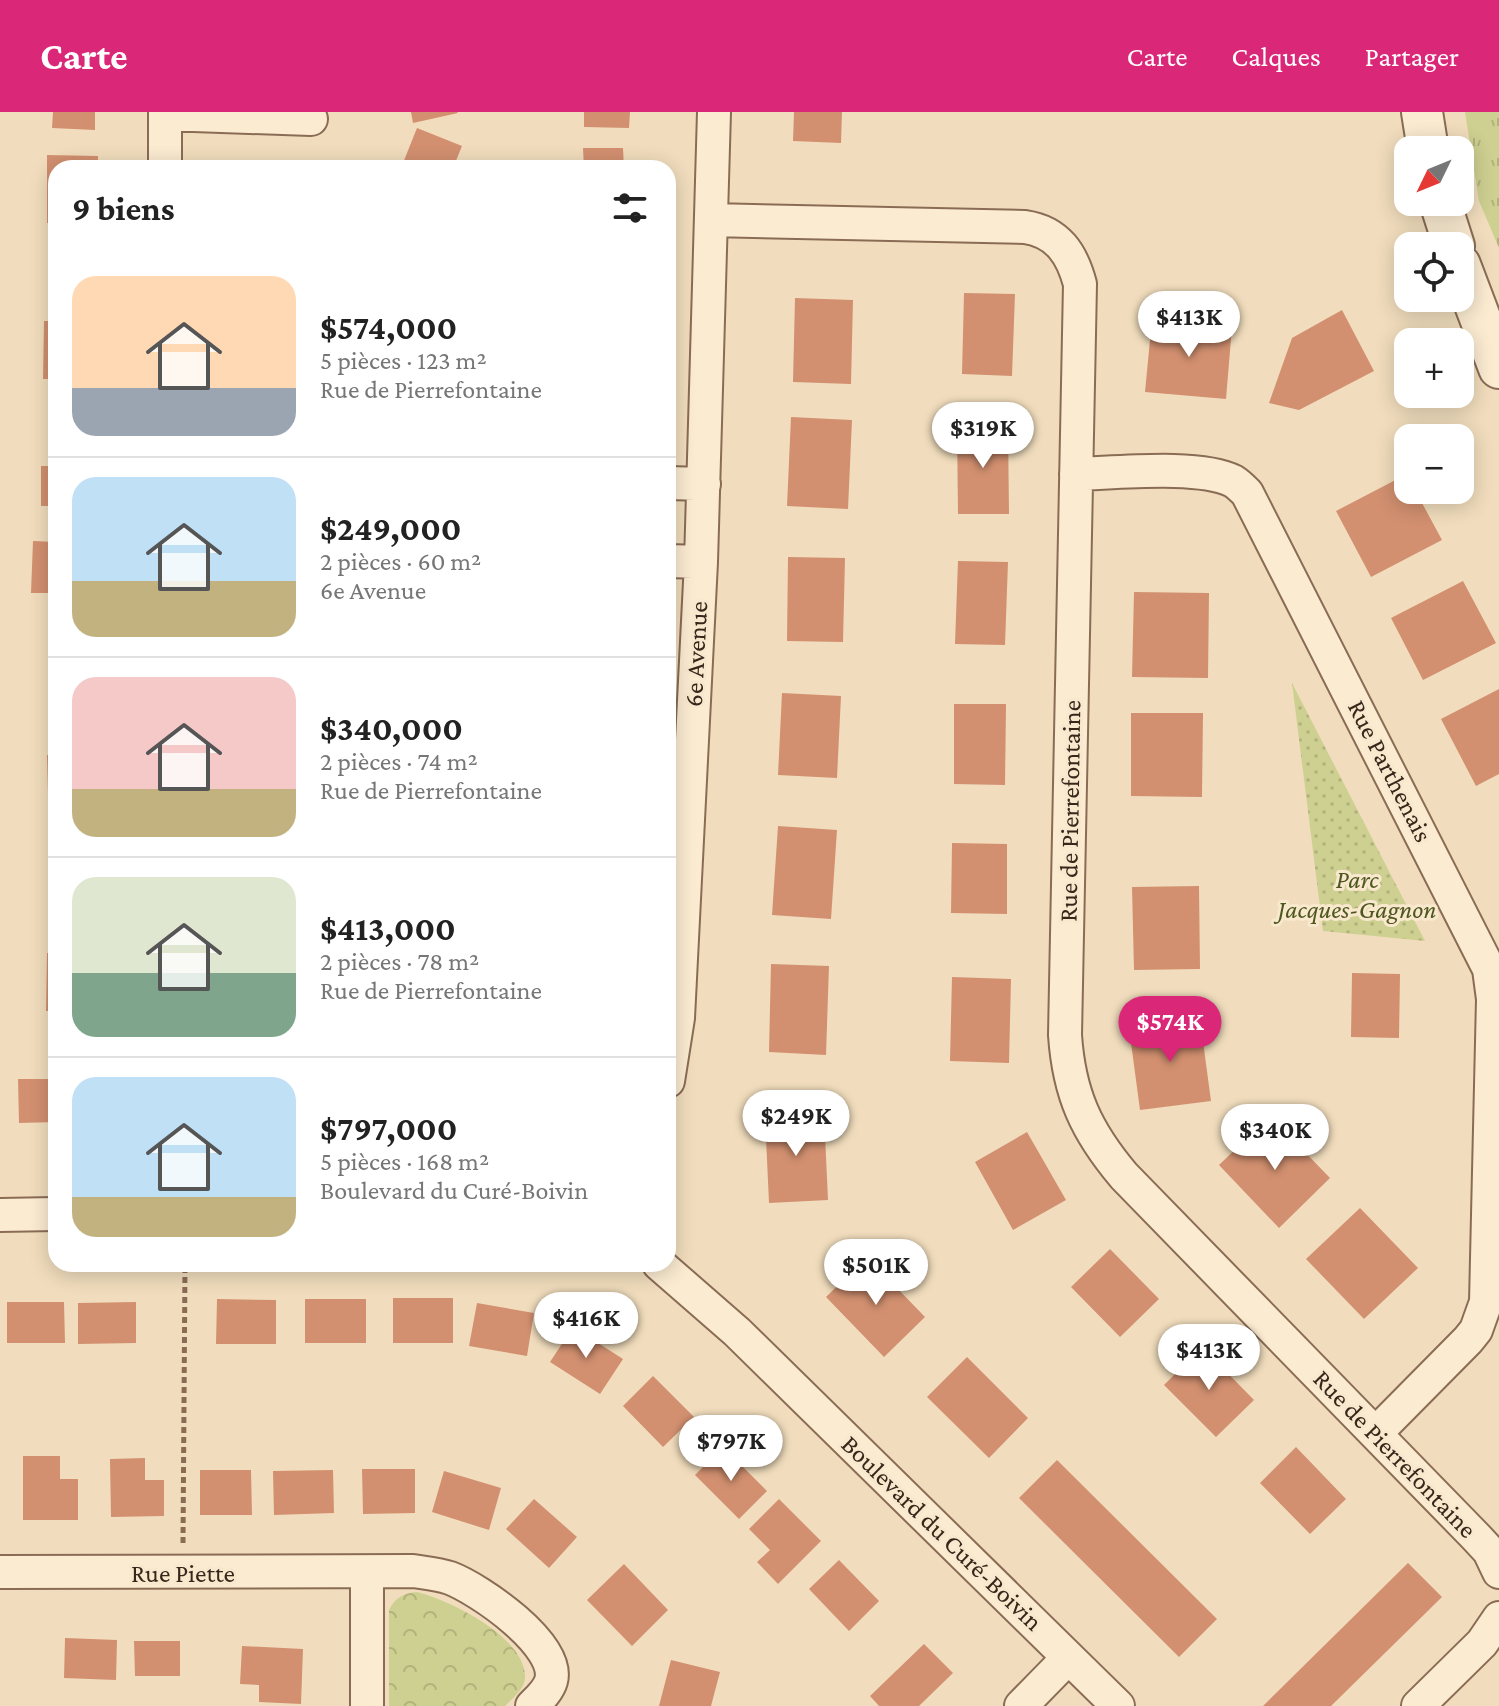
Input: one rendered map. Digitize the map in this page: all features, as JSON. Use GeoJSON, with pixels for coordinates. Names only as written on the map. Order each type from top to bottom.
{"type":"FeatureCollection","features":[{"type":"Feature","properties":{"kind":"street","name":"6e Avenue"},"geometry":{"type":"LineString","coordinates":[[676,1031],[701,562],[714,112]]}},
{"type":"Feature","properties":{"kind":"street"},"geometry":{"type":"LineString","coordinates":[[1422,112],[1426,136]]}},
{"type":"Feature","properties":{"kind":"street"},"geometry":{"type":"LineString","coordinates":[[165,160],[165,113],[311,119]]}},
{"type":"Feature","properties":{"kind":"street","name":"Rue de Pierrefontaine"},"geometry":{"type":"LineString","coordinates":[[711,220],[1025,227],[1048,233],[1072,258],[1080,284],[1065,1035],[1070,1080],[1087,1126],[1124,1176],[1489,1551],[1499,1572]]}},
{"type":"Feature","properties":{"kind":"street"},"geometry":{"type":"LineString","coordinates":[[1474,302],[1499,368]]}},
{"type":"Feature","properties":{"kind":"street","name":"Rue Parthenais"},"geometry":{"type":"LineString","coordinates":[[1076,474],[1160,472],[1212,475],[1234,481],[1247,493],[1489,969],[1493,999],[1486,1302],[1476,1330],[1468,1340],[1376,1433]]}},
{"type":"Feature","properties":{"kind":"street"},"geometry":{"type":"LineString","coordinates":[[676,483],[704,484]]}},
{"type":"Feature","properties":{"kind":"street"},"geometry":{"type":"LineString","coordinates":[[676,561],[701,562]]}},
{"type":"Feature","properties":{"kind":"street"},"geometry":{"type":"LineString","coordinates":[[0,1215],[48,1214]]}},
{"type":"Feature","properties":{"kind":"street","name":"Boulevard du Curé-Boivin"},"geometry":{"type":"LineString","coordinates":[[668,1272],[737,1332],[1118,1706]]}},
{"type":"Feature","properties":{"kind":"street","name":"Rue Piette"},"geometry":{"type":"LineString","coordinates":[[0,1572],[413,1571],[450,1578],[467,1586],[519,1623],[543,1652],[551,1671],[550,1685],[532,1706]]}},
{"type":"Feature","properties":{"kind":"street"},"geometry":{"type":"LineString","coordinates":[[367,1572],[367,1706]]}},
{"type":"Feature","properties":{"kind":"street"},"geometry":{"type":"LineString","coordinates":[[1418,1706],[1482,1643],[1499,1618]]}},
{"type":"Feature","properties":{"kind":"street"},"geometry":{"type":"LineString","coordinates":[[1021,1706],[1068,1658]]}},
{"type":"Feature","properties":{"kind":"path"},"geometry":{"type":"LineString","coordinates":[[183,1550],[185,1272]]}},
{"type":"Feature","properties":{"kind":"green space"},"geometry":{"type":"Polygon","coordinates":[[[1465,112],[1499,112],[1499,248],[1479,201],[1474,169],[1474,136],[1469,136],[1465,112]]]}},
{"type":"Feature","properties":{"kind":"green space","name":"Parc Jacques-Gagnon"},"geometry":{"type":"Polygon","coordinates":[[[1292,683],[1425,941],[1323,931],[1292,683]]]}},
{"type":"Feature","properties":{"kind":"green space"},"geometry":{"type":"Polygon","coordinates":[[[417,1592],[447,1603],[483,1622],[512,1647],[521,1661],[525,1680],[505,1706],[389,1706],[389,1610],[400,1597],[417,1592]]]}},
{"type":"Feature","properties":{"kind":"building"},"geometry":{"type":"Polygon","coordinates":[[[53,112],[95,112],[95,130],[52,128],[53,112]]]}},
{"type":"Feature","properties":{"kind":"building"},"geometry":{"type":"Polygon","coordinates":[[[411,112],[457,112],[458,113],[413,123],[411,112]]]}},
{"type":"Feature","properties":{"kind":"building"},"geometry":{"type":"Polygon","coordinates":[[[584,112],[630,112],[629,128],[584,127],[584,112]]]}},
{"type":"Feature","properties":{"kind":"building"},"geometry":{"type":"Polygon","coordinates":[[[794,112],[842,112],[841,143],[793,141],[794,112]]]}},
{"type":"Feature","properties":{"kind":"building"},"geometry":{"type":"Polygon","coordinates":[[[417,128],[462,146],[456,160],[404,160],[417,128]]]}},
{"type":"Feature","properties":{"kind":"building"},"geometry":{"type":"Polygon","coordinates":[[[583,148],[623,148],[624,160],[584,160],[583,148]]]}},
{"type":"Feature","properties":{"kind":"building"},"geometry":{"type":"Polygon","coordinates":[[[47,155],[98,156],[98,160],[48,160],[47,223],[47,155]]]}},
{"type":"Feature","properties":{"kind":"building"},"geometry":{"type":"Polygon","coordinates":[[[964,293],[1015,294],[1012,376],[962,374],[964,293]]]}},
{"type":"Feature","properties":{"kind":"building"},"geometry":{"type":"Polygon","coordinates":[[[795,298],[853,300],[851,384],[793,382],[795,298]]]}},
{"type":"Feature","properties":{"kind":"building"},"geometry":{"type":"Polygon","coordinates":[[[1342,310],[1374,371],[1299,410],[1269,403],[1292,338],[1342,310]]]}},
{"type":"Feature","properties":{"kind":"building"},"geometry":{"type":"Polygon","coordinates":[[[1152,319],[1232,327],[1226,399],[1145,392],[1152,319]]]}},
{"type":"Feature","properties":{"kind":"building"},"geometry":{"type":"Polygon","coordinates":[[[44,321],[48,321],[48,379],[43,379],[44,321]]]}},
{"type":"Feature","properties":{"kind":"building"},"geometry":{"type":"Polygon","coordinates":[[[791,417],[852,420],[848,509],[787,506],[791,417]]]}},
{"type":"Feature","properties":{"kind":"building"},"geometry":{"type":"Polygon","coordinates":[[[957,426],[1008,426],[1009,514],[958,514],[957,426]]]}},
{"type":"Feature","properties":{"kind":"building"},"geometry":{"type":"Polygon","coordinates":[[[41,466],[48,466],[48,506],[41,506],[41,466]]]}},
{"type":"Feature","properties":{"kind":"building"},"geometry":{"type":"Polygon","coordinates":[[[1394,481],[1394,504],[1423,504],[1442,540],[1371,577],[1336,511],[1394,481]]]}},
{"type":"Feature","properties":{"kind":"building"},"geometry":{"type":"Polygon","coordinates":[[[33,541],[48,542],[48,593],[31,593],[33,541]]]}},
{"type":"Feature","properties":{"kind":"building"},"geometry":{"type":"Polygon","coordinates":[[[788,557],[845,558],[843,642],[787,641],[788,557]]]}},
{"type":"Feature","properties":{"kind":"building"},"geometry":{"type":"Polygon","coordinates":[[[958,561],[1008,562],[1005,645],[955,644],[958,561]]]}},
{"type":"Feature","properties":{"kind":"building"},"geometry":{"type":"Polygon","coordinates":[[[1463,581],[1496,643],[1423,680],[1391,618],[1463,581]]]}},
{"type":"Feature","properties":{"kind":"building"},"geometry":{"type":"Polygon","coordinates":[[[1134,592],[1209,593],[1208,678],[1132,677],[1134,592]]]}},
{"type":"Feature","properties":{"kind":"building"},"geometry":{"type":"Polygon","coordinates":[[[1499,689],[1499,774],[1476,786],[1441,719],[1499,689]]]}},
{"type":"Feature","properties":{"kind":"building"},"geometry":{"type":"Polygon","coordinates":[[[782,693],[841,696],[837,778],[778,775],[782,693]]]}},
{"type":"Feature","properties":{"kind":"building"},"geometry":{"type":"Polygon","coordinates":[[[954,704],[1006,704],[1005,785],[954,784],[954,704]]]}},
{"type":"Feature","properties":{"kind":"building"},"geometry":{"type":"Polygon","coordinates":[[[1131,713],[1203,713],[1202,797],[1131,796],[1131,713]]]}},
{"type":"Feature","properties":{"kind":"building"},"geometry":{"type":"Polygon","coordinates":[[[778,826],[837,830],[831,919],[772,915],[778,826]]]}},
{"type":"Feature","properties":{"kind":"building"},"geometry":{"type":"Polygon","coordinates":[[[952,843],[1007,844],[1007,914],[951,913],[952,843]]]}},
{"type":"Feature","properties":{"kind":"building"},"geometry":{"type":"Polygon","coordinates":[[[1199,886],[1200,969],[1134,970],[1132,887],[1199,886]]]}},
{"type":"Feature","properties":{"kind":"building"},"geometry":{"type":"Polygon","coordinates":[[[47,953],[48,953],[48,1011],[47,953]]]}},
{"type":"Feature","properties":{"kind":"building"},"geometry":{"type":"Polygon","coordinates":[[[771,964],[829,966],[826,1055],[769,1052],[771,964]]]}},
{"type":"Feature","properties":{"kind":"building"},"geometry":{"type":"Polygon","coordinates":[[[1352,973],[1400,974],[1399,1038],[1351,1037],[1352,973]]]}},
{"type":"Feature","properties":{"kind":"building"},"geometry":{"type":"Polygon","coordinates":[[[952,977],[1011,979],[1009,1063],[950,1061],[952,977]]]}},
{"type":"Feature","properties":{"kind":"building"},"geometry":{"type":"Polygon","coordinates":[[[1200,1019],[1211,1101],[1140,1110],[1129,1028],[1200,1019]]]}},
{"type":"Feature","properties":{"kind":"building"},"geometry":{"type":"Polygon","coordinates":[[[18,1079],[48,1079],[48,1122],[19,1123],[18,1079]]]}},
{"type":"Feature","properties":{"kind":"building"},"geometry":{"type":"Polygon","coordinates":[[[824,1114],[828,1200],[769,1203],[765,1116],[824,1114]]]}},
{"type":"Feature","properties":{"kind":"building"},"geometry":{"type":"Polygon","coordinates":[[[1270,1116],[1330,1178],[1279,1228],[1219,1165],[1270,1116]]]}},
{"type":"Feature","properties":{"kind":"building"},"geometry":{"type":"Polygon","coordinates":[[[1027,1132],[1066,1200],[1013,1230],[975,1162],[1027,1132]]]}},
{"type":"Feature","properties":{"kind":"building"},"geometry":{"type":"Polygon","coordinates":[[[1360,1208],[1418,1268],[1364,1319],[1306,1259],[1360,1208]]]}},
{"type":"Feature","properties":{"kind":"building"},"geometry":{"type":"Polygon","coordinates":[[[1110,1249],[1159,1299],[1120,1337],[1071,1287],[1110,1249]]]}},
{"type":"Feature","properties":{"kind":"building"},"geometry":{"type":"Polygon","coordinates":[[[867,1257],[925,1317],[884,1357],[826,1297],[867,1257]]]}},
{"type":"Feature","properties":{"kind":"building"},"geometry":{"type":"Polygon","coordinates":[[[393,1298],[453,1298],[453,1343],[393,1343],[393,1298]]]}},
{"type":"Feature","properties":{"kind":"building"},"geometry":{"type":"Polygon","coordinates":[[[217,1299],[276,1300],[276,1344],[216,1344],[217,1299]]]}},
{"type":"Feature","properties":{"kind":"building"},"geometry":{"type":"Polygon","coordinates":[[[305,1299],[366,1299],[366,1343],[305,1343],[305,1299]]]}},
{"type":"Feature","properties":{"kind":"building"},"geometry":{"type":"Polygon","coordinates":[[[7,1302],[64,1302],[65,1343],[7,1343],[7,1302]]]}},
{"type":"Feature","properties":{"kind":"building"},"geometry":{"type":"Polygon","coordinates":[[[136,1302],[136,1343],[78,1344],[78,1303],[136,1302]]]}},
{"type":"Feature","properties":{"kind":"building"},"geometry":{"type":"Polygon","coordinates":[[[477,1303],[534,1313],[527,1356],[469,1346],[477,1303]]]}},
{"type":"Feature","properties":{"kind":"building"},"geometry":{"type":"Polygon","coordinates":[[[573,1327],[623,1359],[600,1394],[550,1362],[573,1327]]]}},
{"type":"Feature","properties":{"kind":"building"},"geometry":{"type":"Polygon","coordinates":[[[1202,1347],[1254,1400],[1216,1437],[1164,1385],[1202,1347]]]}},
{"type":"Feature","properties":{"kind":"building"},"geometry":{"type":"Polygon","coordinates":[[[967,1357],[1028,1418],[989,1458],[927,1397],[967,1357]]]}},
{"type":"Feature","properties":{"kind":"building"},"geometry":{"type":"Polygon","coordinates":[[[653,1376],[694,1417],[663,1447],[623,1406],[653,1376]]]}},
{"type":"Feature","properties":{"kind":"building"},"geometry":{"type":"Polygon","coordinates":[[[723,1447],[767,1491],[739,1519],[695,1475],[723,1447]]]}},
{"type":"Feature","properties":{"kind":"building"},"geometry":{"type":"Polygon","coordinates":[[[1296,1447],[1346,1499],[1310,1534],[1260,1483],[1296,1447]]]}},
{"type":"Feature","properties":{"kind":"building"},"geometry":{"type":"Polygon","coordinates":[[[23,1456],[60,1456],[60,1479],[78,1479],[78,1520],[23,1520],[23,1456]]]}},
{"type":"Feature","properties":{"kind":"building"},"geometry":{"type":"Polygon","coordinates":[[[145,1458],[145,1480],[164,1480],[164,1516],[111,1517],[110,1459],[145,1458]]]}},
{"type":"Feature","properties":{"kind":"building"},"geometry":{"type":"Polygon","coordinates":[[[1057,1460],[1217,1619],[1179,1657],[1019,1498],[1057,1460]]]}},
{"type":"Feature","properties":{"kind":"building"},"geometry":{"type":"Polygon","coordinates":[[[362,1469],[415,1469],[415,1513],[363,1514],[362,1469]]]}},
{"type":"Feature","properties":{"kind":"building"},"geometry":{"type":"Polygon","coordinates":[[[200,1470],[251,1470],[252,1515],[200,1515],[200,1470]]]}},
{"type":"Feature","properties":{"kind":"building"},"geometry":{"type":"Polygon","coordinates":[[[333,1470],[334,1513],[274,1515],[273,1471],[333,1470]]]}},
{"type":"Feature","properties":{"kind":"building"},"geometry":{"type":"Polygon","coordinates":[[[444,1471],[501,1488],[489,1530],[432,1512],[444,1471]]]}},
{"type":"Feature","properties":{"kind":"building"},"geometry":{"type":"Polygon","coordinates":[[[534,1499],[577,1537],[549,1568],[506,1529],[534,1499]]]}},
{"type":"Feature","properties":{"kind":"building"},"geometry":{"type":"Polygon","coordinates":[[[779,1499],[821,1541],[778,1584],[757,1562],[770,1550],[749,1529],[779,1499]]]}},
{"type":"Feature","properties":{"kind":"building"},"geometry":{"type":"Polygon","coordinates":[[[839,1560],[879,1601],[849,1631],[809,1589],[839,1560]]]}},
{"type":"Feature","properties":{"kind":"building"},"geometry":{"type":"Polygon","coordinates":[[[1408,1563],[1442,1597],[1331,1706],[1263,1706],[1408,1563]]]}},
{"type":"Feature","properties":{"kind":"building"},"geometry":{"type":"Polygon","coordinates":[[[624,1564],[668,1610],[632,1646],[587,1600],[624,1564]]]}},
{"type":"Feature","properties":{"kind":"building"},"geometry":{"type":"Polygon","coordinates":[[[65,1638],[117,1640],[116,1680],[64,1678],[65,1638]]]}},
{"type":"Feature","properties":{"kind":"building"},"geometry":{"type":"Polygon","coordinates":[[[134,1641],[180,1641],[180,1676],[135,1676],[134,1641]]]}},
{"type":"Feature","properties":{"kind":"building"},"geometry":{"type":"Polygon","coordinates":[[[924,1644],[953,1673],[919,1706],[879,1706],[870,1696],[924,1644]]]}},
{"type":"Feature","properties":{"kind":"building"},"geometry":{"type":"Polygon","coordinates":[[[242,1646],[303,1649],[301,1704],[259,1702],[259,1685],[240,1684],[242,1646]]]}},
{"type":"Feature","properties":{"kind":"building"},"geometry":{"type":"Polygon","coordinates":[[[671,1660],[720,1672],[711,1706],[659,1706],[671,1660]]]}}]}
